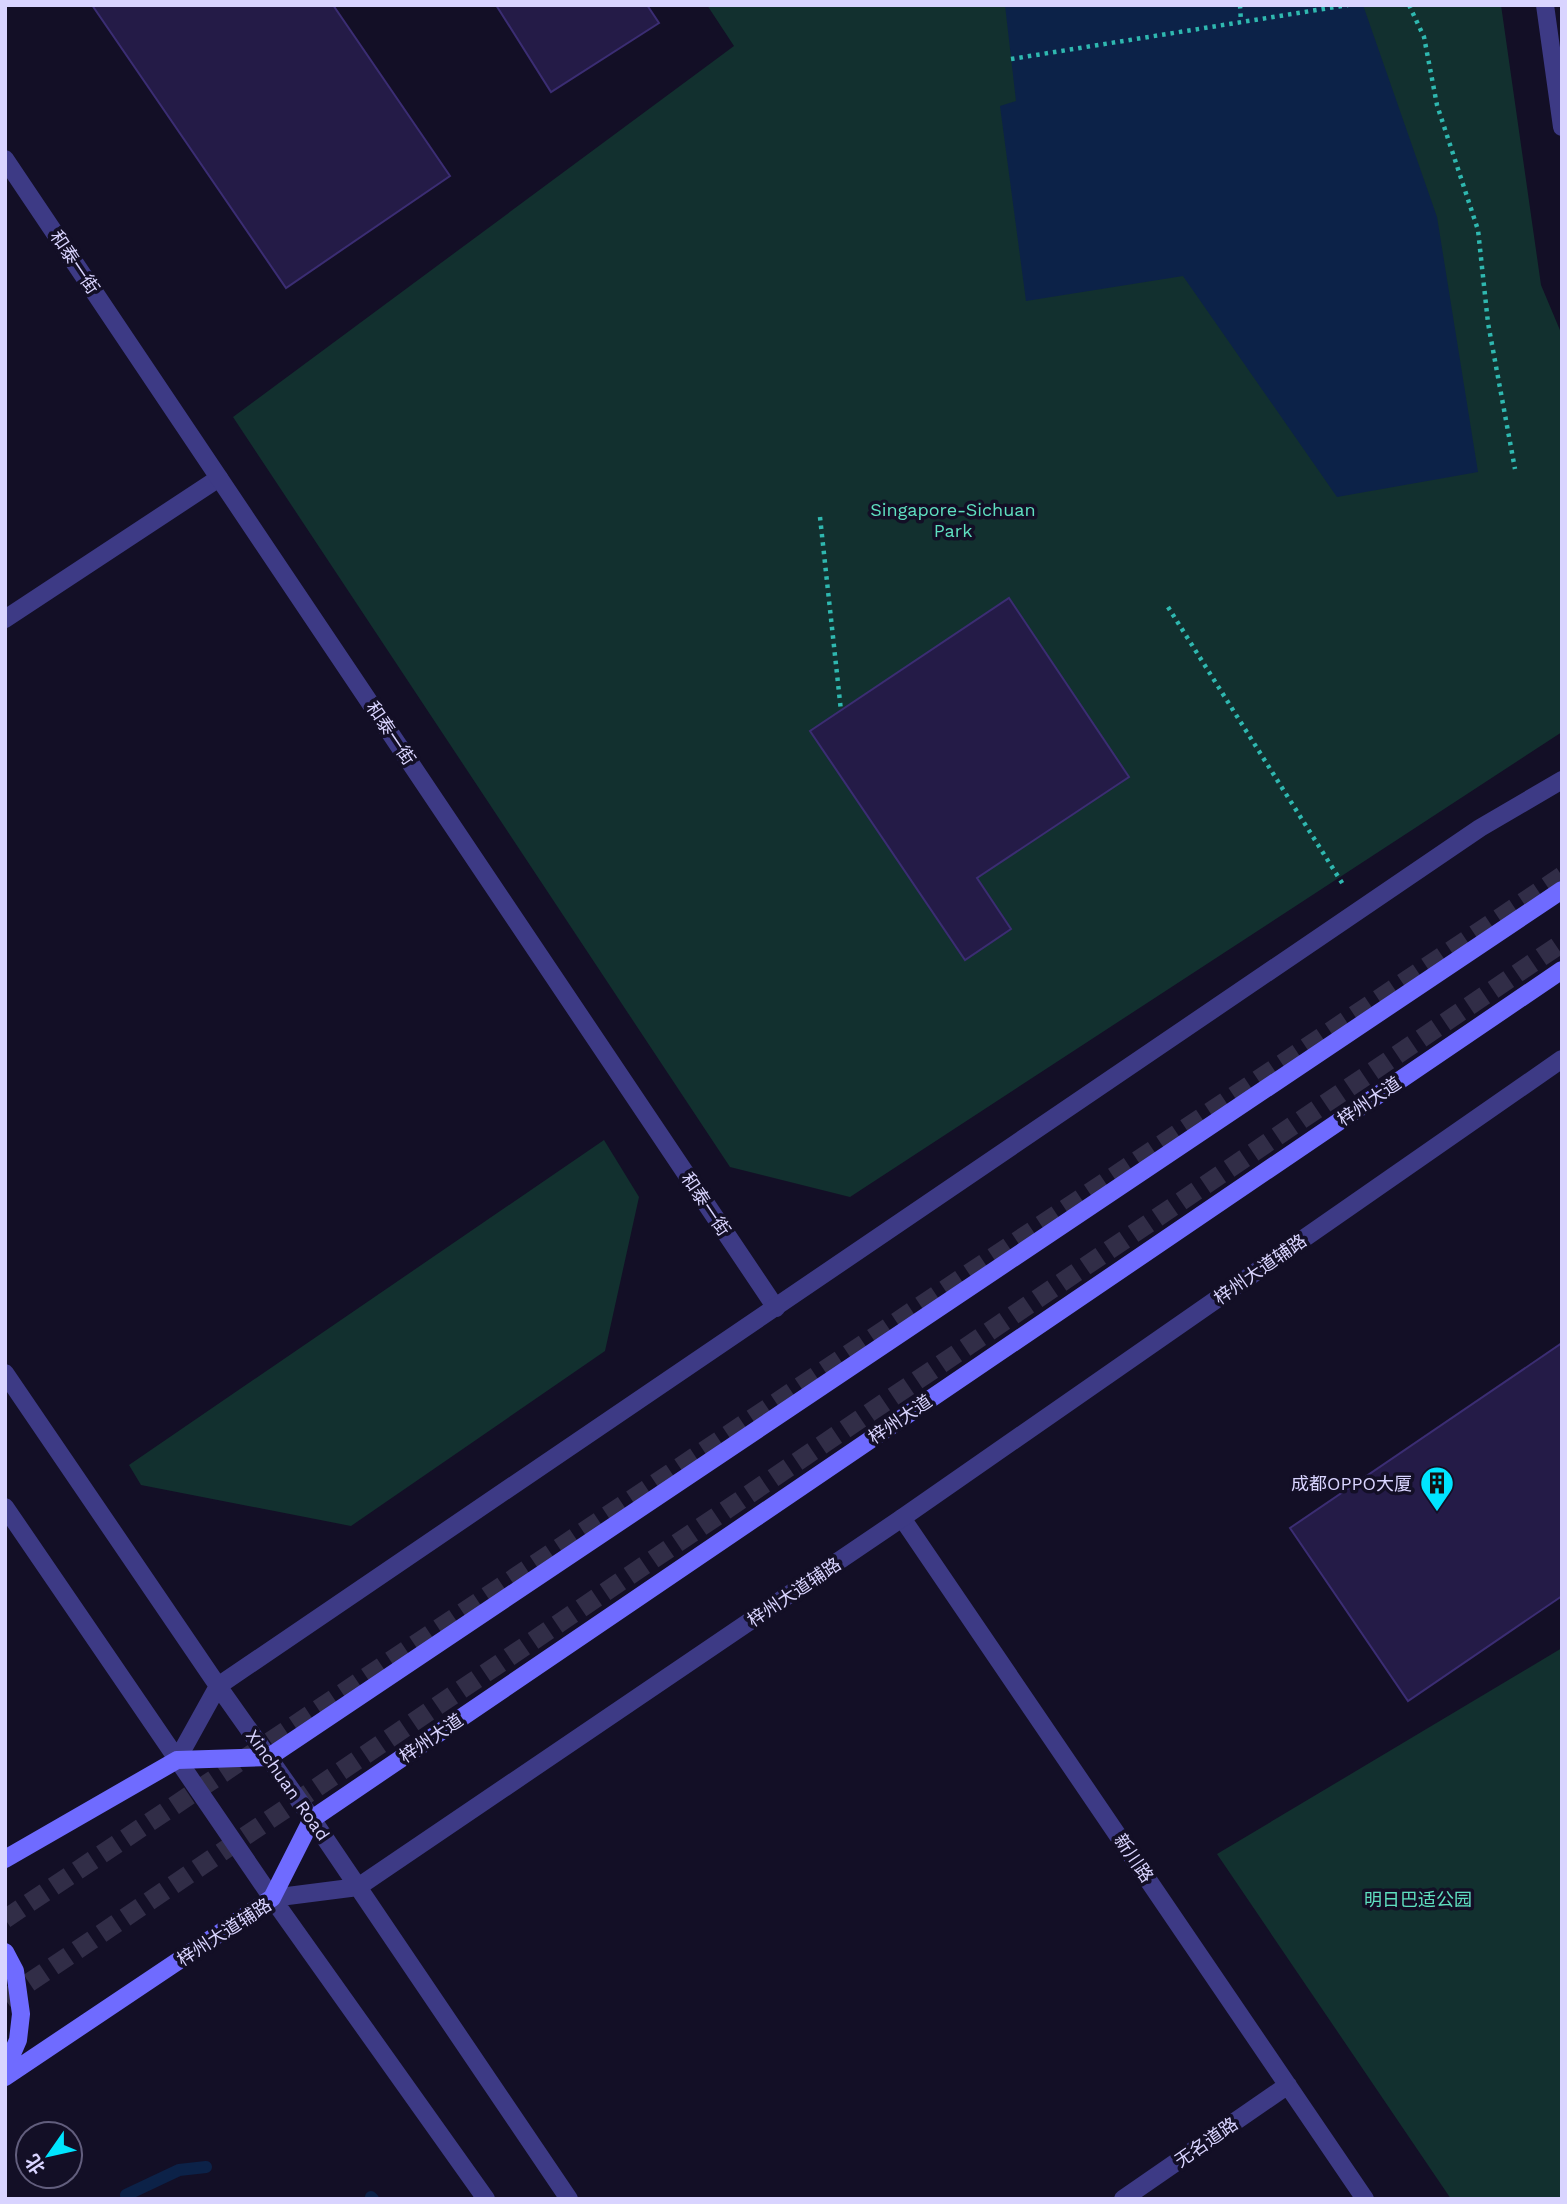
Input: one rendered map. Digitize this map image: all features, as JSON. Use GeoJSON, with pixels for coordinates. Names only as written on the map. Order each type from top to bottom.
{"type":"FeatureCollection","features":[{"type":"Feature","properties":{"kind":"main road"},"geometry":{"type":"LineString","coordinates":[[5,1859],[177,1760],[270,1757],[1562,890]]}},
{"type":"Feature","properties":{"kind":"main road","name":"梓州大道"},"geometry":{"type":"LineString","coordinates":[[272,1898],[312,1819],[1562,970]]}},
{"type":"Feature","properties":{"kind":"main road","name":"梓州大道辅路"},"geometry":{"type":"LineString","coordinates":[[5,2077],[272,1898]]}},
{"type":"Feature","properties":{"kind":"main road"},"geometry":{"type":"LineString","coordinates":[[5,1952],[15,1971],[21,2014],[18,2040],[5,2070]]}},
{"type":"Feature","properties":{"kind":"street"},"geometry":{"type":"LineString","coordinates":[[1545,5],[1562,127]]}},
{"type":"Feature","properties":{"kind":"street","name":"和泰一街"},"geometry":{"type":"LineString","coordinates":[[5,159],[776,1308]]}},
{"type":"Feature","properties":{"kind":"street"},"geometry":{"type":"LineString","coordinates":[[5,618],[219,478]]}},
{"type":"Feature","properties":{"kind":"street"},"geometry":{"type":"LineString","coordinates":[[177,1760],[218,1686],[1480,828],[1562,780]]}},
{"type":"Feature","properties":{"kind":"street","name":"梓州大道辅路"},"geometry":{"type":"LineString","coordinates":[[272,1898],[358,1887],[902,1518],[1562,1059]]}},
{"type":"Feature","properties":{"kind":"street","name":"Xinchuan Road"},"geometry":{"type":"LineString","coordinates":[[5,1373],[218,1686],[270,1757],[569,2199]]}},
{"type":"Feature","properties":{"kind":"street"},"geometry":{"type":"LineString","coordinates":[[5,1507],[272,1898],[486,2199]]}},
{"type":"Feature","properties":{"kind":"street","name":"新川路"},"geometry":{"type":"LineString","coordinates":[[902,1518],[1365,2199]]}},
{"type":"Feature","properties":{"kind":"street","name":"无名道路"},"geometry":{"type":"LineString","coordinates":[[1123,2199],[1288,2085]]}},
{"type":"Feature","properties":{"kind":"path"},"geometry":{"type":"LineString","coordinates":[[1240,5],[1241,22]]}},
{"type":"Feature","properties":{"kind":"path"},"geometry":{"type":"LineString","coordinates":[[1011,59],[1348,5]]}},
{"type":"Feature","properties":{"kind":"path"},"geometry":{"type":"LineString","coordinates":[[1409,5],[1424,37],[1437,105],[1478,230],[1488,323],[1515,469]]}},
{"type":"Feature","properties":{"kind":"path"},"geometry":{"type":"LineString","coordinates":[[820,517],[841,711]]}},
{"type":"Feature","properties":{"kind":"path"},"geometry":{"type":"LineString","coordinates":[[1168,607],[1360,910]]}},
{"type":"Feature","properties":{"kind":"green space","name":"Singapore-Sichuan Park"},"geometry":{"type":"Polygon","coordinates":[[[707,5],[1501,5],[1541,285],[1562,335],[1562,732],[850,1197],[730,1167],[233,417],[734,46],[707,5]]]}},
{"type":"Feature","properties":{"kind":"green space"},"geometry":{"type":"Polygon","coordinates":[[[604,1140],[639,1197],[605,1351],[351,1526],[141,1485],[129,1465],[604,1140]]]}},
{"type":"Feature","properties":{"kind":"green space","name":"明日巴适公园"},"geometry":{"type":"Polygon","coordinates":[[[1562,1648],[1562,2199],[1451,2199],[1217,1854],[1562,1648]]]}},
{"type":"Feature","properties":{"kind":"water"},"geometry":{"type":"Polygon","coordinates":[[[1005,5],[1363,5],[1437,217],[1478,472],[1337,497],[1183,276],[1026,301],[1000,106],[1016,101],[1005,5]]]}},
{"type":"Feature","properties":{"kind":"building"},"geometry":{"type":"Polygon","coordinates":[[[92,5],[333,5],[450,176],[286,288],[92,5]]]}},
{"type":"Feature","properties":{"kind":"building"},"geometry":{"type":"Polygon","coordinates":[[[496,5],[647,5],[659,23],[551,92],[496,5]]]}},
{"type":"Feature","properties":{"kind":"building"},"geometry":{"type":"Polygon","coordinates":[[[1009,598],[1129,777],[977,878],[1011,929],[965,960],[810,731],[1009,598]]]}},
{"type":"Feature","properties":{"kind":"building","name":"成都OPPO大厦"},"geometry":{"type":"Polygon","coordinates":[[[1562,1343],[1562,1596],[1408,1701],[1290,1528],[1562,1343]]]}},
{"type":"Feature","properties":{"kind":"waterway"},"geometry":{"type":"LineString","coordinates":[[126,2195],[179,2170],[206,2167]]}},
{"type":"Feature","properties":{"kind":"tunnel"},"geometry":{"type":"LineString","coordinates":[[5,1919],[1562,876]]}},
{"type":"Feature","properties":{"kind":"tunnel"},"geometry":{"type":"LineString","coordinates":[[5,1999],[1562,943]]}},
{"type":"Feature","properties":{"kind":"place","name":"成都OPPO大厦"},"geometry":{"type":"Point","coordinates":[1437,1513]}}]}
